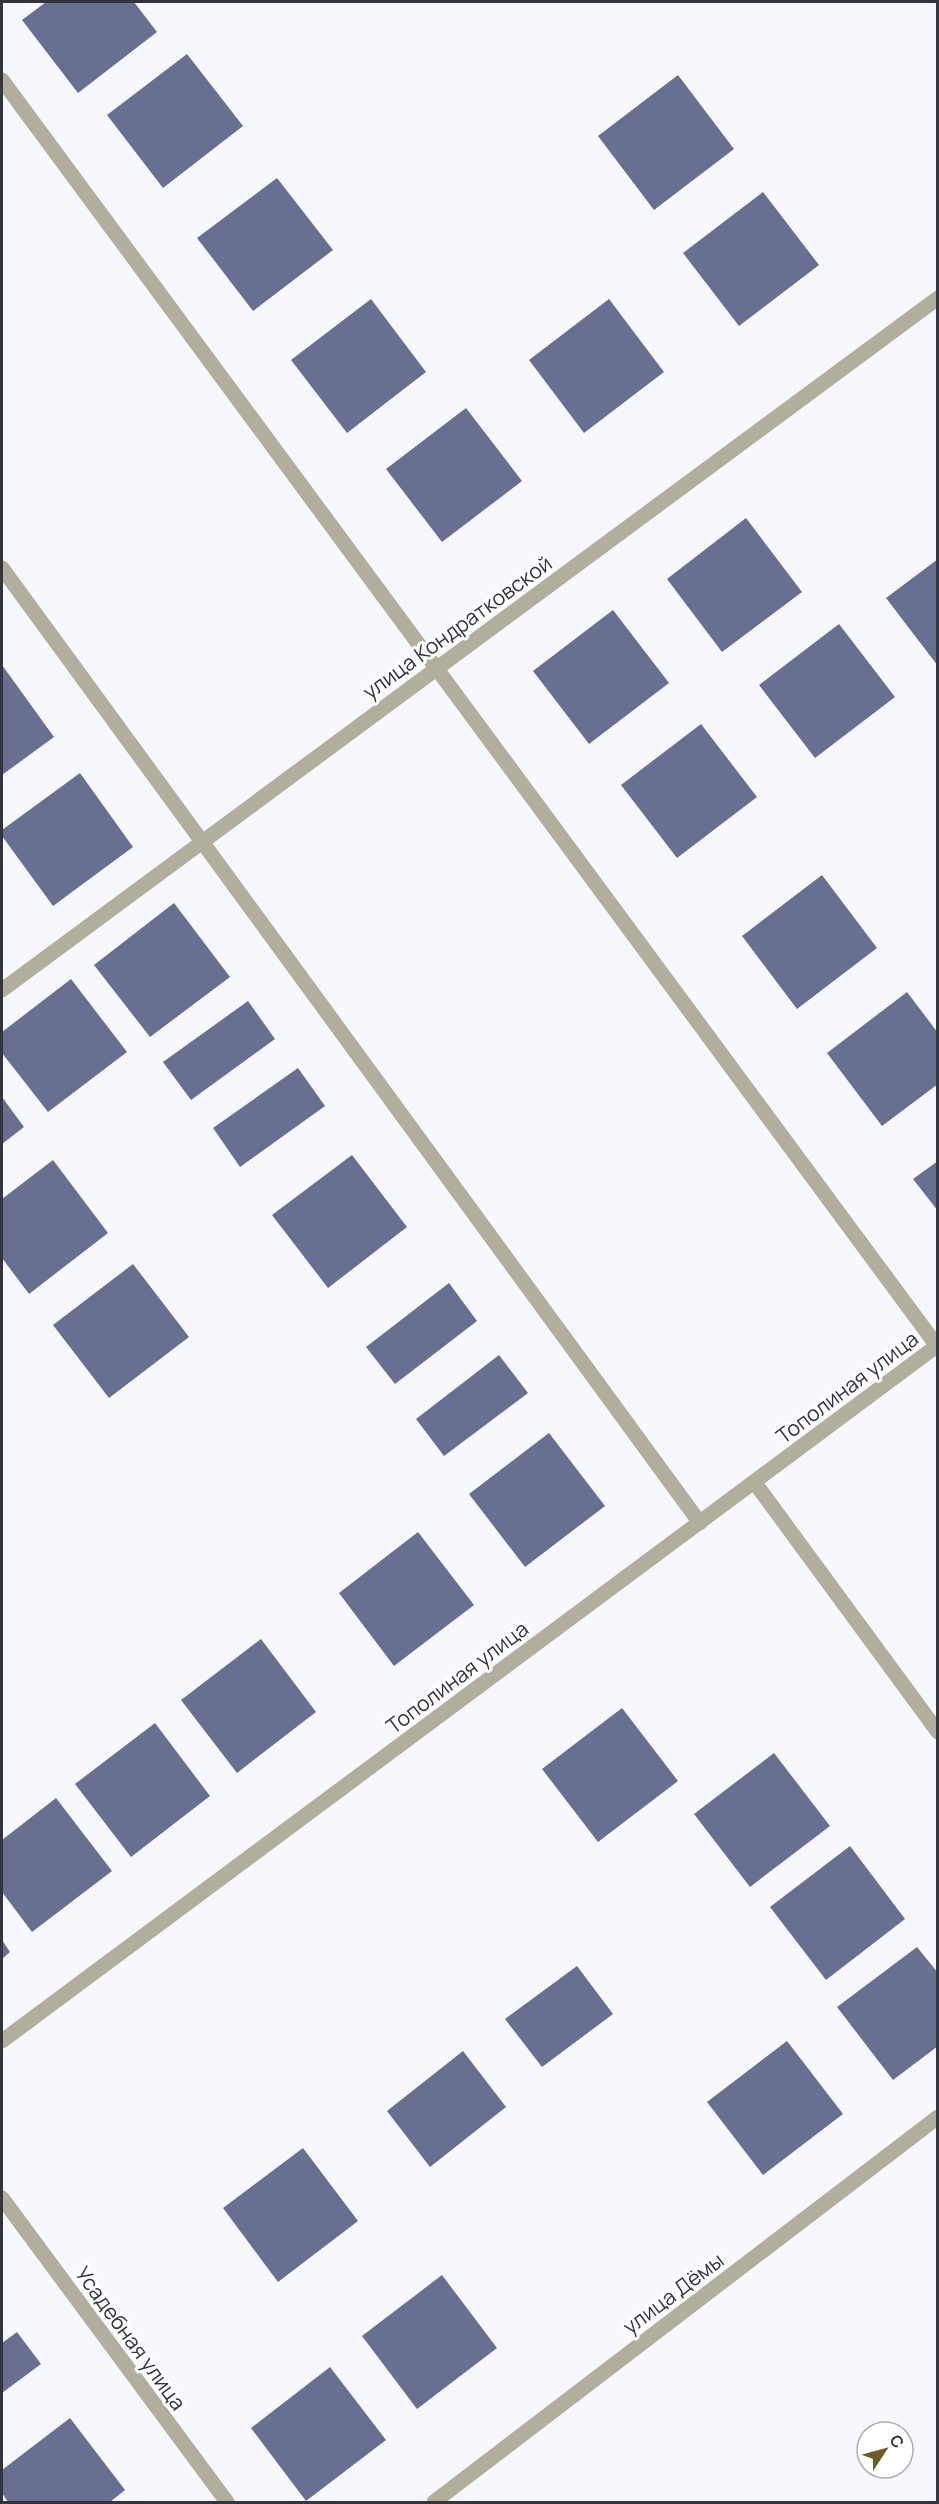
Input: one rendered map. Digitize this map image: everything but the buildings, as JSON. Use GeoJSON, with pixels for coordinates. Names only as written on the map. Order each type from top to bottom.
{"type":"FeatureCollection","features":[{"type":"Feature","properties":{"kind":"street"},"geometry":{"type":"LineString","coordinates":[[2,80],[937,1346]]}},
{"type":"Feature","properties":{"kind":"street","name":"улица Кондратковской"},"geometry":{"type":"LineString","coordinates":[[2,990],[938,298]]}},
{"type":"Feature","properties":{"kind":"street"},"geometry":{"type":"LineString","coordinates":[[2,568],[700,1523]]}},
{"type":"Feature","properties":{"kind":"street","name":"Тополиная улица"},"geometry":{"type":"LineString","coordinates":[[2,2041],[937,1346]]}},
{"type":"Feature","properties":{"kind":"street"},"geometry":{"type":"LineString","coordinates":[[755,1483],[938,1732]]}},
{"type":"Feature","properties":{"kind":"street","name":"улица Дёмы"},"geometry":{"type":"LineString","coordinates":[[434,2502],[938,2117]]}},
{"type":"Feature","properties":{"kind":"street","name":"Усадебная улица"},"geometry":{"type":"LineString","coordinates":[[2,2198],[227,2502]]}}]}
